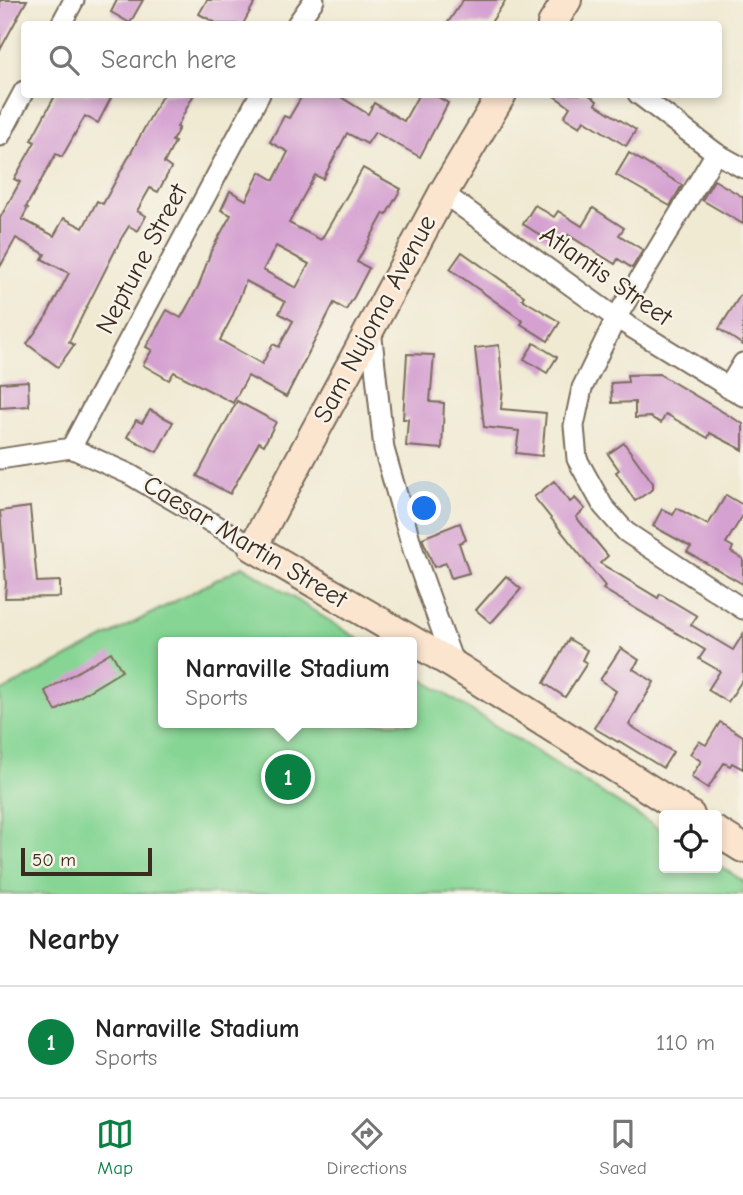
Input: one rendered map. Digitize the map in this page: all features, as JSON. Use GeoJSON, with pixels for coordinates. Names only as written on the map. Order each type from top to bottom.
{"type":"FeatureCollection","features":[{"type":"Feature","properties":{"kind":"street"},"geometry":{"type":"LineString","coordinates":[[63,21],[74,0]]}},
{"type":"Feature","properties":{"kind":"street"},"geometry":{"type":"LineString","coordinates":[[299,21],[314,0]]}},
{"type":"Feature","properties":{"kind":"street"},"geometry":{"type":"LineString","coordinates":[[554,21],[567,0]]}},
{"type":"Feature","properties":{"kind":"street"},"geometry":{"type":"LineString","coordinates":[[0,136],[21,97]]}},
{"type":"Feature","properties":{"kind":"street","name":"Neptune Street"},"geometry":{"type":"LineString","coordinates":[[71,448],[258,98]]}},
{"type":"Feature","properties":{"kind":"street","name":"Sam Nujoma Avenue"},"geometry":{"type":"LineString","coordinates":[[253,547],[443,193],[500,98]]}},
{"type":"Feature","properties":{"kind":"street"},"geometry":{"type":"LineString","coordinates":[[643,98],[716,153],[743,168]]}},
{"type":"Feature","properties":{"kind":"street"},"geometry":{"type":"LineString","coordinates":[[716,153],[616,318],[582,388],[574,426],[577,459],[603,506],[626,533],[743,609]]}},
{"type":"Feature","properties":{"kind":"street","name":"Atlantis Street"},"geometry":{"type":"LineString","coordinates":[[443,193],[616,318],[736,392]]}},
{"type":"Feature","properties":{"kind":"street"},"geometry":{"type":"LineString","coordinates":[[371,327],[384,449],[413,550],[454,665]]}},
{"type":"Feature","properties":{"kind":"street"},"geometry":{"type":"LineString","coordinates":[[736,392],[743,363]]}},
{"type":"Feature","properties":{"kind":"street"},"geometry":{"type":"LineString","coordinates":[[0,460],[71,448]]}},
{"type":"Feature","properties":{"kind":"street","name":"Caesar Martin Street"},"geometry":{"type":"LineString","coordinates":[[71,448],[129,474],[406,637]]}},
{"type":"Feature","properties":{"kind":"street","name":"Caesar Martin Street"},"geometry":{"type":"LineString","coordinates":[[417,643],[682,810]]}},
{"type":"Feature","properties":{"kind":"street"},"geometry":{"type":"LineString","coordinates":[[722,835],[743,848]]}},
{"type":"Feature","properties":{"kind":"green space"},"geometry":{"type":"Polygon","coordinates":[[[243,566],[355,637],[158,637],[158,728],[417,728],[417,676],[659,829],[659,873],[722,873],[722,867],[743,881],[743,894],[0,894],[0,692],[243,566]]]}},
{"type":"Feature","properties":{"kind":"building"},"geometry":{"type":"Polygon","coordinates":[[[0,0],[27,0],[0,50],[0,0]]]}},
{"type":"Feature","properties":{"kind":"building"},"geometry":{"type":"Polygon","coordinates":[[[117,0],[143,0],[131,21],[111,12],[117,0]]]}},
{"type":"Feature","properties":{"kind":"building"},"geometry":{"type":"Polygon","coordinates":[[[207,0],[256,0],[245,21],[212,21],[199,14],[207,0]]]}},
{"type":"Feature","properties":{"kind":"building"},"geometry":{"type":"Polygon","coordinates":[[[463,0],[506,0],[492,21],[449,21],[463,0]]]}},
{"type":"Feature","properties":{"kind":"building"},"geometry":{"type":"Polygon","coordinates":[[[54,98],[111,98],[98,123],[85,116],[62,157],[56,154],[26,207],[28,208],[22,219],[54,236],[64,218],[83,228],[97,201],[103,204],[161,98],[192,98],[177,127],[179,128],[172,141],[175,142],[164,163],[171,168],[158,192],[150,188],[137,211],[146,216],[138,231],[129,226],[121,239],[69,342],[74,345],[58,367],[27,344],[46,317],[69,273],[42,259],[45,254],[16,238],[0,267],[0,218],[20,182],[14,179],[35,142],[31,140],[54,98]]]}},
{"type":"Feature","properties":{"kind":"building"},"geometry":{"type":"Polygon","coordinates":[[[301,98],[342,98],[368,114],[374,103],[404,121],[417,98],[440,98],[448,103],[420,157],[375,132],[367,144],[347,133],[323,179],[315,175],[289,223],[321,240],[363,168],[401,189],[386,215],[384,213],[357,262],[369,268],[354,297],[346,310],[334,303],[286,397],[248,376],[233,403],[174,372],[169,380],[143,365],[152,350],[146,347],[167,310],[181,318],[199,285],[211,251],[231,215],[221,210],[230,191],[246,200],[260,172],[274,180],[288,152],[270,142],[284,116],[289,118],[301,98]],[[276,246],[263,270],[296,288],[309,264],[276,246]],[[246,281],[220,340],[262,364],[273,344],[279,347],[293,321],[279,313],[285,302],[246,281]]]}},
{"type":"Feature","properties":{"kind":"building"},"geometry":{"type":"Polygon","coordinates":[[[557,98],[593,98],[597,101],[595,104],[636,130],[626,146],[584,120],[580,127],[564,117],[570,107],[557,98]]]}},
{"type":"Feature","properties":{"kind":"building"},"geometry":{"type":"Polygon","coordinates":[[[629,153],[682,185],[670,206],[616,175],[629,153]]]}},
{"type":"Feature","properties":{"kind":"building"},"geometry":{"type":"Polygon","coordinates":[[[714,180],[743,197],[743,224],[702,200],[714,180]]]}},
{"type":"Feature","properties":{"kind":"building"},"geometry":{"type":"Polygon","coordinates":[[[535,205],[554,217],[558,211],[582,226],[593,208],[624,228],[619,235],[643,250],[632,268],[618,259],[615,264],[568,235],[560,248],[523,224],[535,205]]]}},
{"type":"Feature","properties":{"kind":"building"},"geometry":{"type":"Polygon","coordinates":[[[462,252],[524,296],[522,299],[560,322],[548,341],[521,324],[523,321],[450,269],[462,252]]]}},
{"type":"Feature","properties":{"kind":"building"},"geometry":{"type":"Polygon","coordinates":[[[743,291],[743,345],[719,329],[743,291]]]}},
{"type":"Feature","properties":{"kind":"building"},"geometry":{"type":"Polygon","coordinates":[[[534,343],[557,357],[547,373],[524,359],[534,343]]]}},
{"type":"Feature","properties":{"kind":"building"},"geometry":{"type":"Polygon","coordinates":[[[499,345],[503,388],[501,409],[546,413],[542,456],[516,453],[519,431],[484,427],[475,348],[499,345]]]}},
{"type":"Feature","properties":{"kind":"building"},"geometry":{"type":"Polygon","coordinates":[[[407,354],[434,355],[430,402],[444,403],[442,449],[406,446],[408,419],[403,419],[407,354]]]}},
{"type":"Feature","properties":{"kind":"building"},"geometry":{"type":"Polygon","coordinates":[[[659,374],[743,424],[743,450],[710,433],[708,438],[666,414],[661,423],[650,417],[635,418],[635,402],[612,403],[611,383],[628,382],[627,375],[659,374]]]}},
{"type":"Feature","properties":{"kind":"building"},"geometry":{"type":"Polygon","coordinates":[[[28,381],[29,406],[0,408],[0,383],[28,381]]]}},
{"type":"Feature","properties":{"kind":"building"},"geometry":{"type":"Polygon","coordinates":[[[237,401],[276,422],[264,445],[259,442],[230,494],[197,476],[237,401]]]}},
{"type":"Feature","properties":{"kind":"building"},"geometry":{"type":"Polygon","coordinates":[[[150,410],[173,422],[157,452],[127,437],[136,420],[142,423],[150,410]]]}},
{"type":"Feature","properties":{"kind":"building"},"geometry":{"type":"Polygon","coordinates":[[[624,443],[653,483],[653,489],[635,501],[608,454],[624,443]]]}},
{"type":"Feature","properties":{"kind":"building"},"geometry":{"type":"Polygon","coordinates":[[[554,481],[570,502],[575,498],[585,509],[576,517],[608,556],[600,563],[658,598],[660,594],[697,616],[691,625],[733,650],[743,634],[743,679],[728,702],[708,690],[720,671],[699,659],[705,650],[603,589],[605,586],[534,497],[554,481]]]}},
{"type":"Feature","properties":{"kind":"building"},"geometry":{"type":"Polygon","coordinates":[[[726,495],[743,505],[743,515],[726,543],[733,547],[731,552],[743,559],[743,584],[687,552],[691,547],[653,526],[662,509],[673,515],[677,508],[708,525],[726,495]]]}},
{"type":"Feature","properties":{"kind":"building"},"geometry":{"type":"Polygon","coordinates":[[[30,507],[37,582],[60,581],[60,597],[5,598],[0,511],[30,507]]]}},
{"type":"Feature","properties":{"kind":"building"},"geometry":{"type":"Polygon","coordinates":[[[460,523],[466,540],[459,543],[469,573],[451,578],[446,563],[434,567],[422,538],[460,523]]]}},
{"type":"Feature","properties":{"kind":"building"},"geometry":{"type":"Polygon","coordinates":[[[506,576],[521,589],[491,623],[476,610],[506,576]]]}},
{"type":"Feature","properties":{"kind":"building"},"geometry":{"type":"Polygon","coordinates":[[[569,639],[587,650],[582,660],[587,663],[565,697],[544,683],[569,639]]]}},
{"type":"Feature","properties":{"kind":"building"},"geometry":{"type":"Polygon","coordinates":[[[621,648],[639,660],[633,669],[654,682],[629,725],[673,752],[663,768],[594,728],[616,691],[600,680],[621,648]]]}},
{"type":"Feature","properties":{"kind":"building"},"geometry":{"type":"Polygon","coordinates":[[[111,652],[122,671],[56,711],[45,691],[111,652]]]}},
{"type":"Feature","properties":{"kind":"building"},"geometry":{"type":"Polygon","coordinates":[[[720,722],[743,736],[743,769],[732,763],[730,766],[724,763],[708,788],[691,777],[701,761],[690,754],[699,741],[706,745],[720,722]]]}},
{"type":"Feature","properties":{"kind":"place","name":"Narraville Stadium"},"geometry":{"type":"Point","coordinates":[288,777]}}]}
